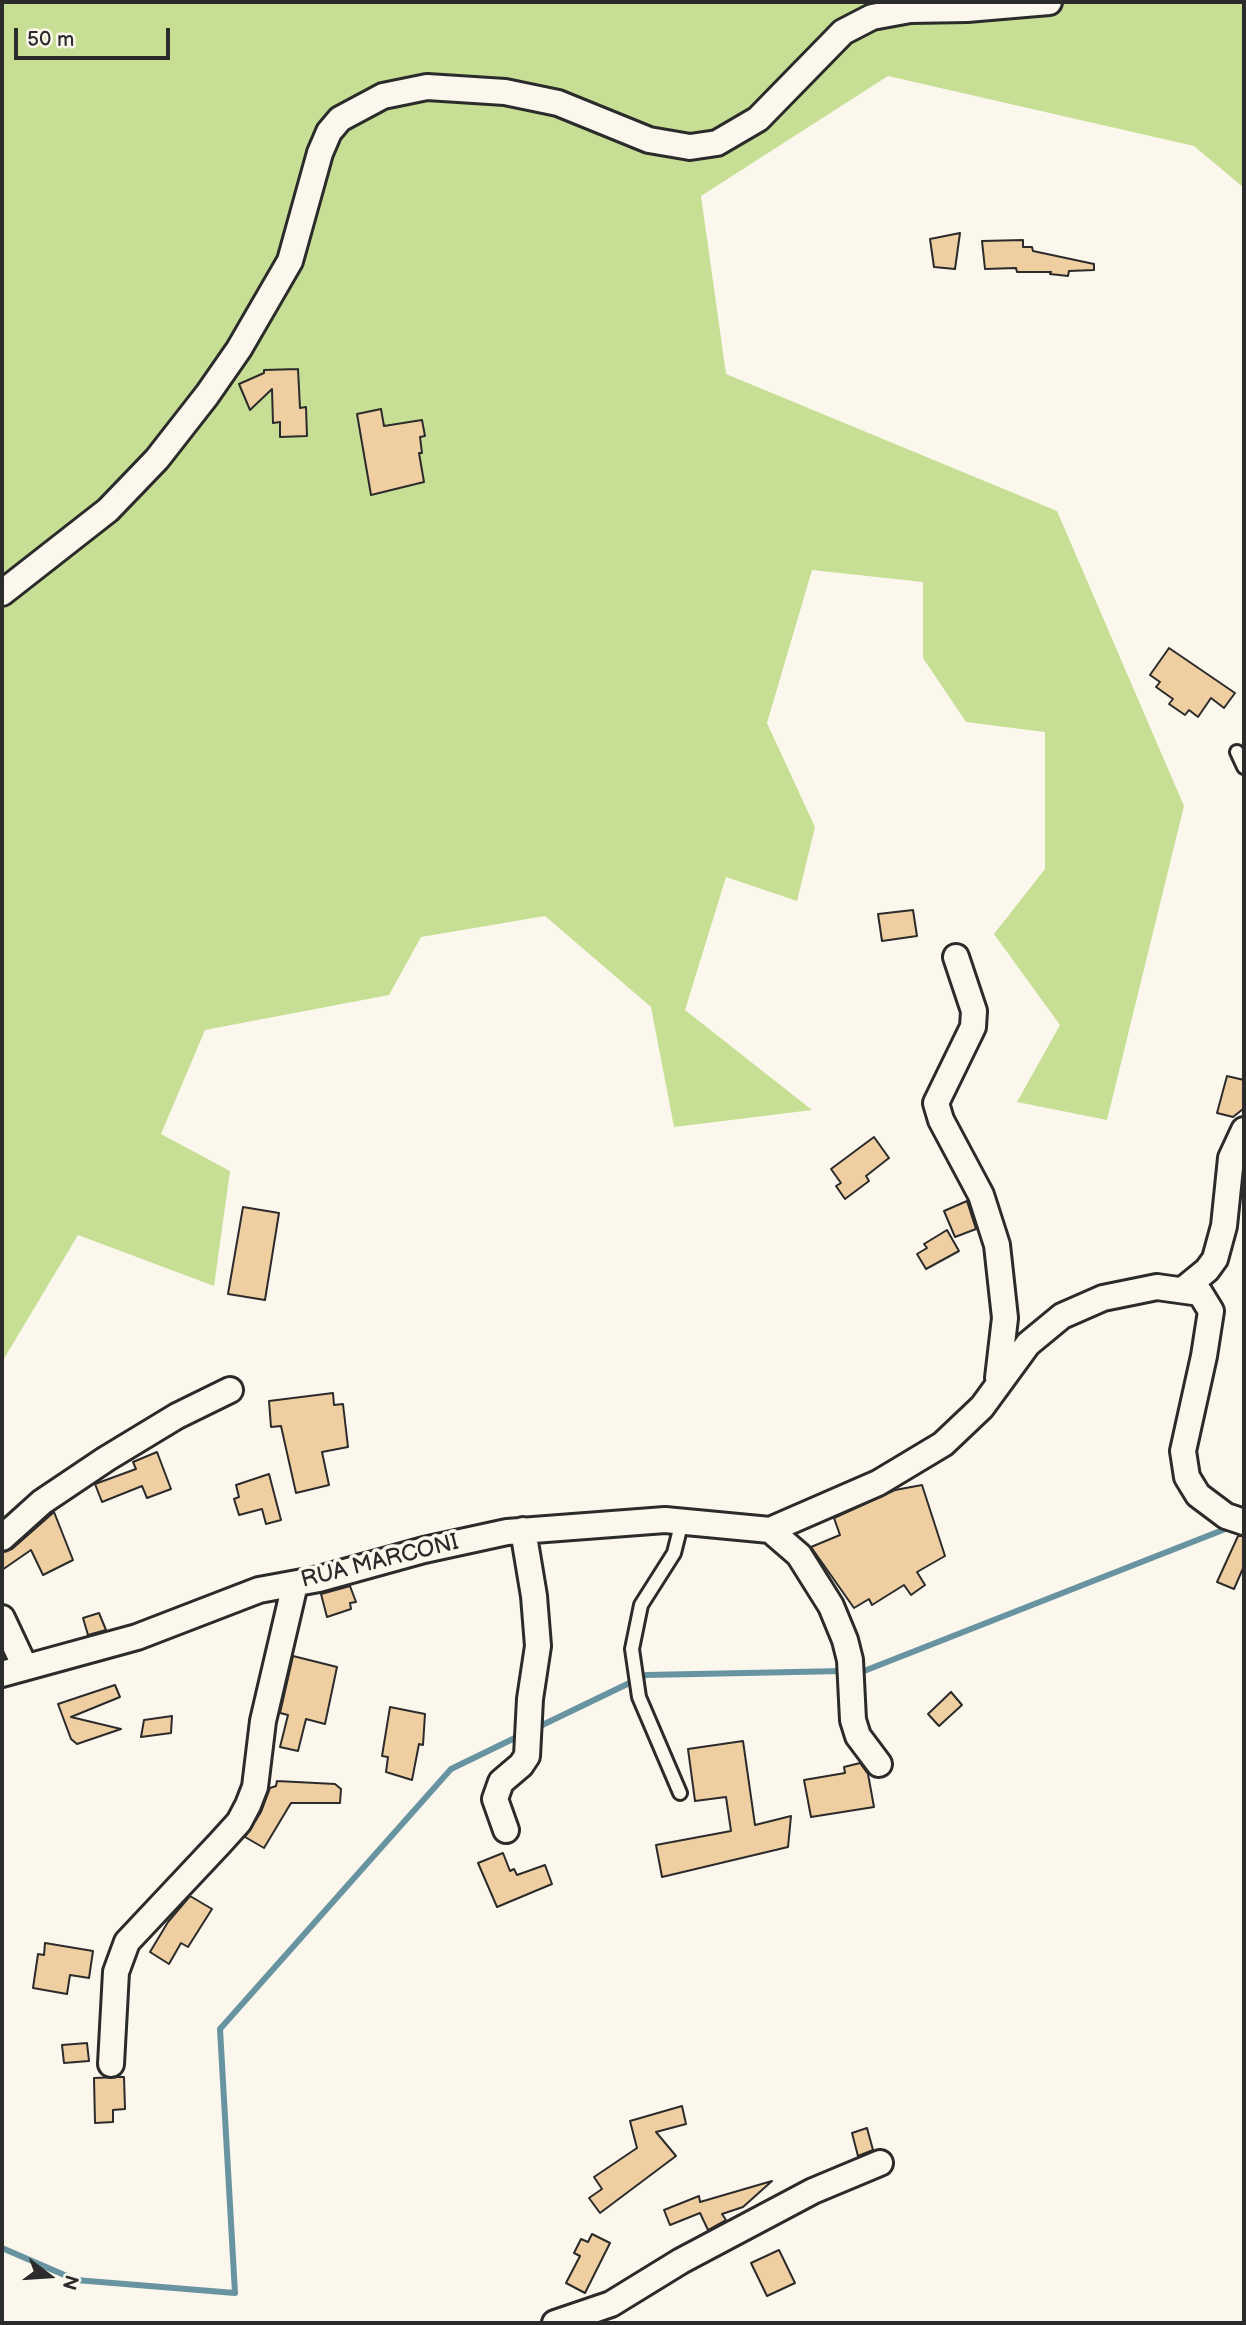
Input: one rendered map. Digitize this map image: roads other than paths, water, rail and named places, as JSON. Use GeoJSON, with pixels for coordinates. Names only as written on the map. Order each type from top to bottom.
{"type":"FeatureCollection","features":[{"type":"Feature","properties":{"kind":"street"},"geometry":{"type":"LineString","coordinates":[[2,593],[108,510],[157,459],[208,395],[271,297],[290,261],[320,153],[329,132],[340,119],[383,96],[427,87],[492,91],[558,103],[649,140],[690,147],[717,143],[758,119],[843,32],[872,17],[910,10],[967,9],[1049,2]]}},
{"type":"Feature","properties":{"kind":"street"},"geometry":{"type":"LineString","coordinates":[[956,957],[975,1011],[973,1027],[936,1103],[941,1120],[981,1195],[997,1245],[1005,1318],[1005,1340],[998,1382]]}},
{"type":"Feature","properties":{"kind":"street"},"geometry":{"type":"LineString","coordinates":[[1185,1289],[1208,1270],[1215,1259],[1224,1226],[1231,1158],[1244,1130]]}},
{"type":"Feature","properties":{"kind":"street","name":"RUA MARCONI"},"geometry":{"type":"LineString","coordinates":[[13,1671],[137,1637],[259,1590],[295,1584],[424,1550],[523,1530],[633,1520],[682,1521],[770,1530],[878,1483],[920,1460],[960,1429],[982,1407],[1028,1344],[1062,1316],[1103,1298],[1157,1287],[1185,1289]]}},
{"type":"Feature","properties":{"kind":"street"},"geometry":{"type":"LineString","coordinates":[[1185,1289],[1200,1293],[1211,1311],[1204,1356],[1183,1438],[1187,1477],[1198,1495],[1210,1506],[1244,1522]]}},
{"type":"Feature","properties":{"kind":"street"},"geometry":{"type":"LineString","coordinates":[[2,1538],[42,1502],[106,1459],[177,1416],[230,1390]]}},
{"type":"Feature","properties":{"kind":"street"},"geometry":{"type":"LineString","coordinates":[[506,1830],[495,1799],[501,1782],[521,1765],[527,1756],[530,1699],[538,1646],[534,1596],[523,1530]]}},
{"type":"Feature","properties":{"kind":"street"},"geometry":{"type":"LineString","coordinates":[[770,1530],[799,1555],[831,1606],[850,1660],[853,1720],[858,1736],[879,1764]]}},
{"type":"Feature","properties":{"kind":"street"},"geometry":{"type":"LineString","coordinates":[[111,2064],[116,1972],[127,1942],[233,1829],[248,1805],[255,1787],[263,1721],[295,1584]]}},
{"type":"Feature","properties":{"kind":"street"},"geometry":{"type":"LineString","coordinates":[[2,1618],[13,1671]]}},
{"type":"Feature","properties":{"kind":"street"},"geometry":{"type":"LineString","coordinates":[[555,2323],[611,2304],[681,2262],[813,2191],[880,2163]]}},
{"type":"Feature","properties":{"kind":"lane"},"geometry":{"type":"LineString","coordinates":[[1237,752],[1244,767]]}},
{"type":"Feature","properties":{"kind":"lane"},"geometry":{"type":"LineString","coordinates":[[680,1793],[639,1697],[632,1649],[641,1605],[674,1553],[682,1521]]}},
{"type":"Feature","properties":{"kind":"waterway"},"geometry":{"type":"LineString","coordinates":[[854,1671],[864,1671],[1233,1526]]}},
{"type":"Feature","properties":{"kind":"waterway"},"geometry":{"type":"LineString","coordinates":[[534,1729],[646,1675],[843,1671]]}},
{"type":"Feature","properties":{"kind":"waterway"},"geometry":{"type":"LineString","coordinates":[[2,2248],[76,2280],[235,2293],[220,2029],[451,1769],[521,1735]]}}]}
